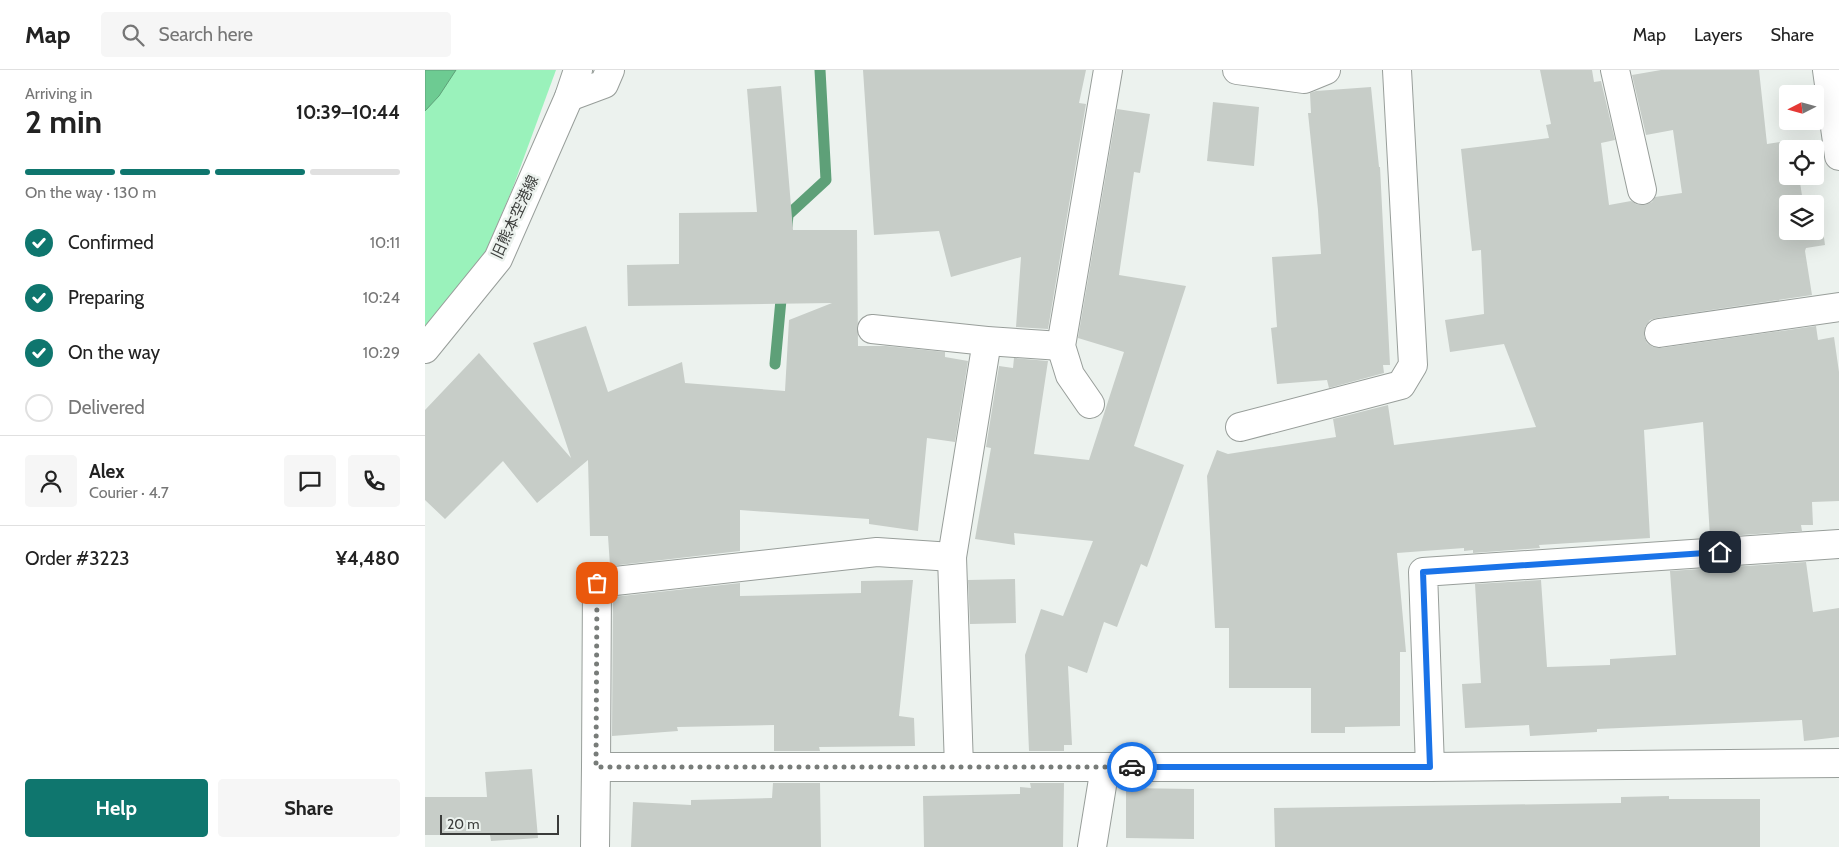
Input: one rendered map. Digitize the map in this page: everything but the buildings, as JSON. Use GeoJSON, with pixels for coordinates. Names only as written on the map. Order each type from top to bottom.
{"type":"FeatureCollection","features":[{"type":"Feature","properties":{"kind":"street","name":"旧熊本空港線"},"geometry":{"type":"LineString","coordinates":[[425,349],[498,259],[569,97],[578,70]]}},
{"type":"Feature","properties":{"kind":"street"},"geometry":{"type":"LineString","coordinates":[[569,97],[604,84],[611,70]]}},
{"type":"Feature","properties":{"kind":"street"},"geometry":{"type":"LineString","coordinates":[[1090,404],[1070,375],[1061,346],[1108,70]]}},
{"type":"Feature","properties":{"kind":"street"},"geometry":{"type":"LineString","coordinates":[[1244,70],[1288,73],[1304,79],[1326,70]]}},
{"type":"Feature","properties":{"kind":"street"},"geometry":{"type":"LineString","coordinates":[[1240,426],[1401,385],[1413,366],[1397,70]]}},
{"type":"Feature","properties":{"kind":"street"},"geometry":{"type":"LineString","coordinates":[[1615,70],[1642,190]]}},
{"type":"Feature","properties":{"kind":"street"},"geometry":{"type":"LineString","coordinates":[[1827,70],[1837,124],[1839,156]]}},
{"type":"Feature","properties":{"kind":"street"},"geometry":{"type":"LineString","coordinates":[[1659,333],[1839,307]]}},
{"type":"Feature","properties":{"kind":"street"},"geometry":{"type":"LineString","coordinates":[[872,329],[1061,346]]}},
{"type":"Feature","properties":{"kind":"street"},"geometry":{"type":"LineString","coordinates":[[959,767],[952,557],[987,340]]}},
{"type":"Feature","properties":{"kind":"street"},"geometry":{"type":"LineString","coordinates":[[1430,767],[1423,572],[1839,544]]}},
{"type":"Feature","properties":{"kind":"street"},"geometry":{"type":"LineString","coordinates":[[595,847],[597,583],[877,552],[952,557]]}},
{"type":"Feature","properties":{"kind":"street"},"geometry":{"type":"LineString","coordinates":[[596,767],[1430,767],[1839,762]]}},
{"type":"Feature","properties":{"kind":"street"},"geometry":{"type":"LineString","coordinates":[[1092,847],[1105,767]]}},
{"type":"Feature","properties":{"kind":"shaded area"},"geometry":{"type":"Polygon","coordinates":[[[425,70],[556,70],[512,190],[473,281],[425,339],[425,70]]]}},
{"type":"Feature","properties":{"kind":"shaded area"},"geometry":{"type":"Polygon","coordinates":[[[425,70],[456,70],[439,96],[425,111],[425,70]]]}},
{"type":"Feature","properties":{"kind":"waterway"},"geometry":{"type":"LineString","coordinates":[[787,226],[788,215],[826,180],[820,70]]}},
{"type":"Feature","properties":{"kind":"waterway"},"geometry":{"type":"LineString","coordinates":[[775,364],[782,289]]}},
{"type":"Feature","properties":{"kind":"way so far"},"geometry":{"type":"LineString","coordinates":[[597,583],[596,767],[1132,767]]}},
{"type":"Feature","properties":{"kind":"route"},"geometry":{"type":"LineString","coordinates":[[1132,767],[1430,767],[1423,572],[1720,552]]}}]}
